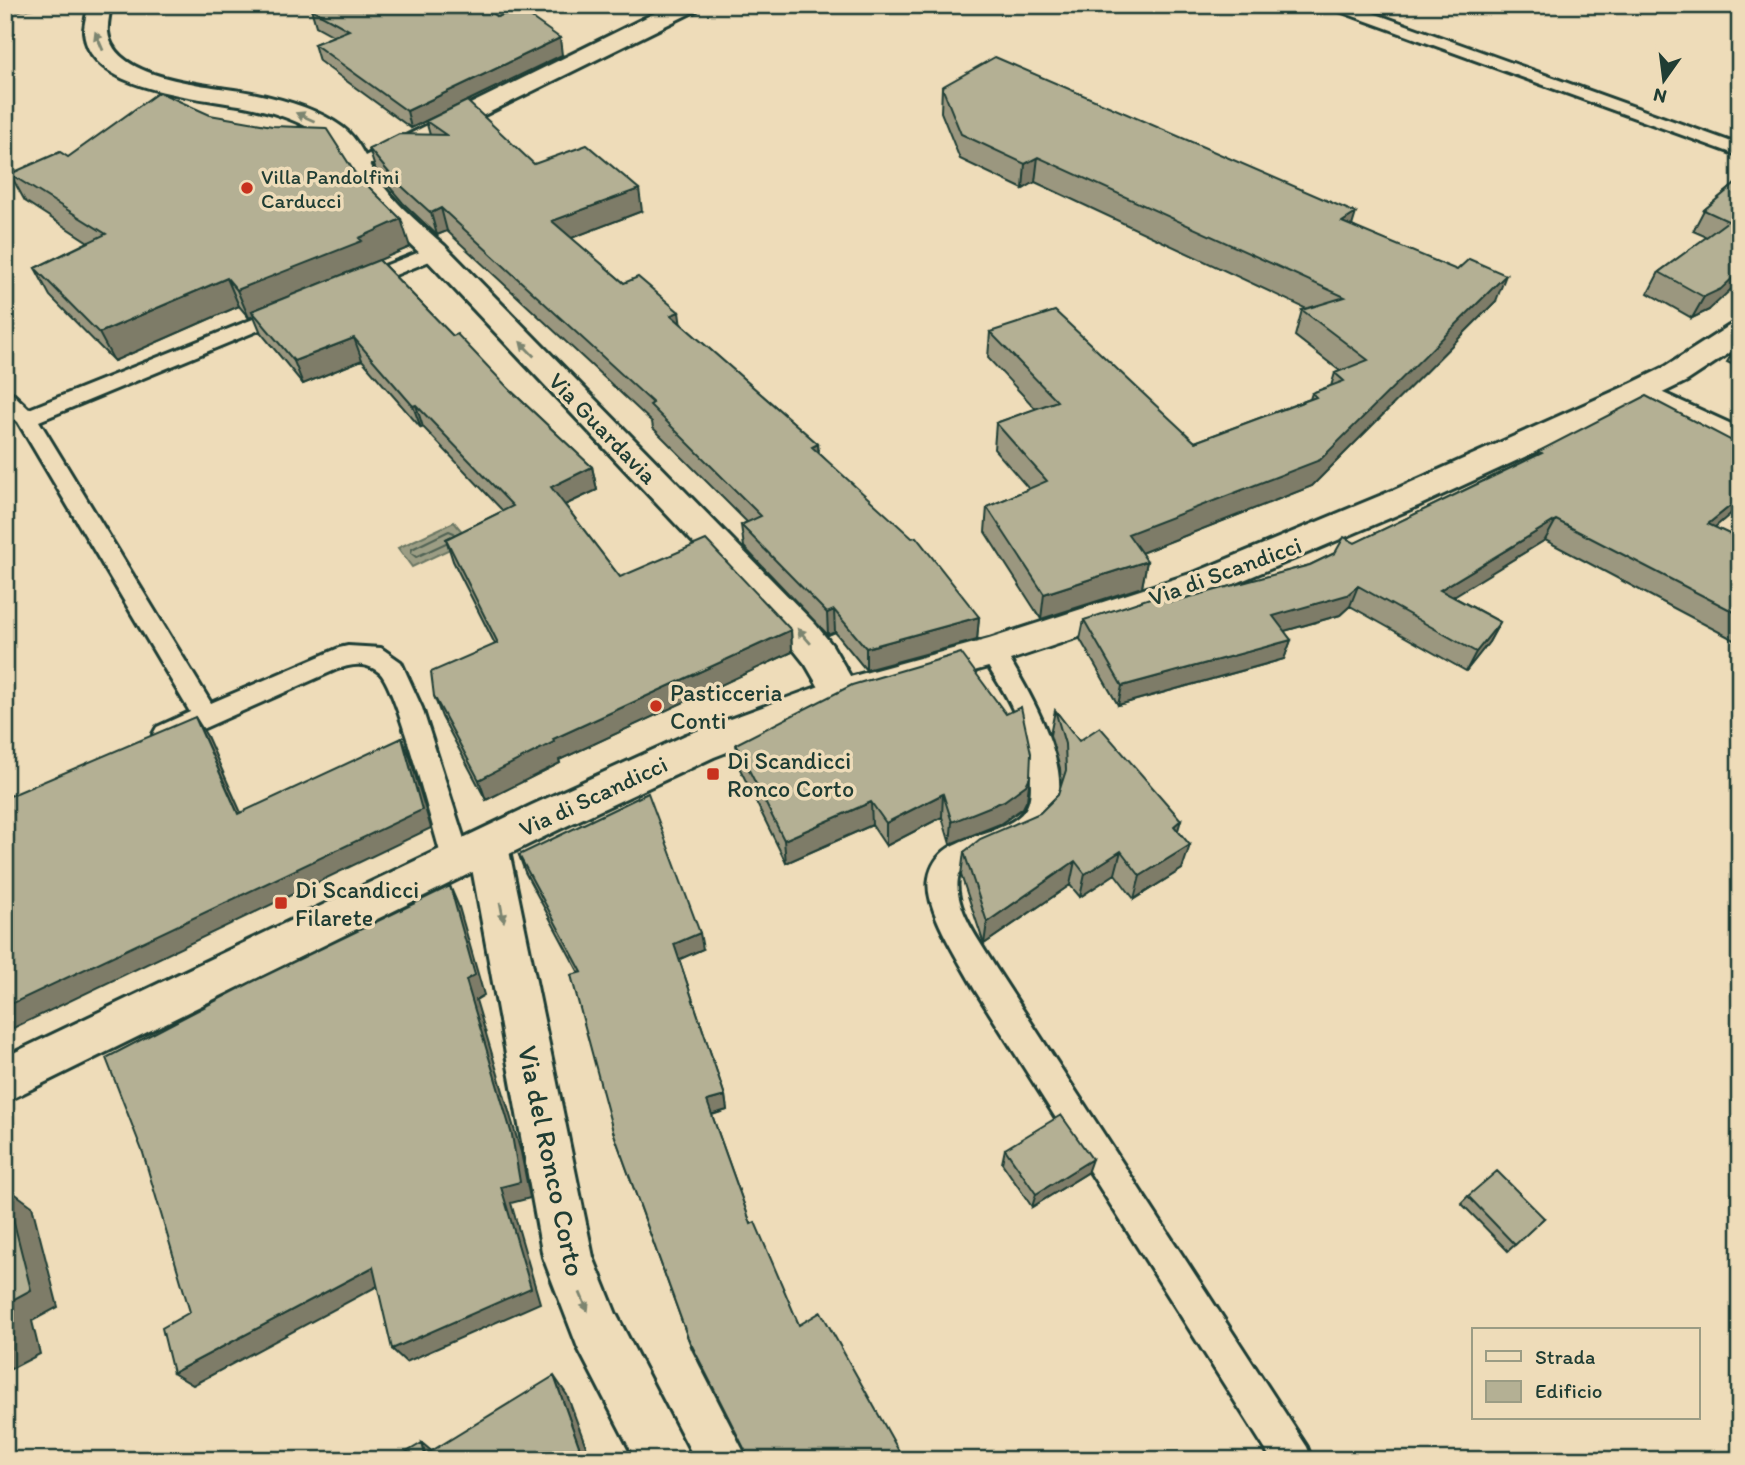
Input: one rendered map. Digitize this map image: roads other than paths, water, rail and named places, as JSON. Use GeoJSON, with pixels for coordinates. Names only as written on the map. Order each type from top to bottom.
{"type":"FeatureCollection","features":[{"type":"Feature","properties":{"kind":"street","name":"Via Guardavia"},"geometry":{"type":"LineString","coordinates":[[100,5],[94,29],[99,45],[108,59],[121,69],[175,87],[251,100],[300,115],[327,127],[344,140],[365,181],[390,210],[435,251],[803,635],[819,655],[841,693]]}},
{"type":"Feature","properties":{"kind":"street"},"geometry":{"type":"LineString","coordinates":[[358,167],[689,5]]}},
{"type":"Feature","properties":{"kind":"street","name":"Via di Scandicci"},"geometry":{"type":"LineString","coordinates":[[5,1080],[699,746],[841,693],[992,652],[1208,581],[1296,546],[1639,392],[1676,374],[1740,332]]}},
{"type":"Feature","properties":{"kind":"street"},"geometry":{"type":"LineString","coordinates":[[1639,392],[1740,441]]}},
{"type":"Feature","properties":{"kind":"street","name":"Via del Ronco Corto"},"geometry":{"type":"LineString","coordinates":[[473,853],[568,1257],[581,1297],[596,1330],[665,1460]]}},
{"type":"Feature","properties":{"kind":"lane"},"geometry":{"type":"LineString","coordinates":[[1336,5],[1740,151]]}},
{"type":"Feature","properties":{"kind":"lane"},"geometry":{"type":"LineString","coordinates":[[335,292],[435,251]]}},
{"type":"Feature","properties":{"kind":"lane"},"geometry":{"type":"LineString","coordinates":[[26,418],[309,302]]}},
{"type":"Feature","properties":{"kind":"lane"},"geometry":{"type":"LineString","coordinates":[[5,399],[26,418],[206,716]]}},
{"type":"Feature","properties":{"kind":"lane"},"geometry":{"type":"LineString","coordinates":[[992,652],[1031,720],[1043,765],[1042,804],[1035,820],[997,840],[954,857],[943,876],[945,899],[993,992],[1294,1460]]}},
{"type":"Feature","properties":{"kind":"lane"},"geometry":{"type":"LineString","coordinates":[[143,744],[326,663],[348,655],[372,655],[392,669],[473,853]]}},
{"type":"Feature","properties":{"kind":"water"},"geometry":{"type":"Polygon","coordinates":[[[454,522],[469,540],[412,567],[398,548],[454,522]]]}},
{"type":"Feature","properties":{"kind":"place","name":"Villa Pandolfini Carducci"},"geometry":{"type":"Point","coordinates":[247,188]}},
{"type":"Feature","properties":{"kind":"place","name":"Pasticceria Conti"},"geometry":{"type":"Point","coordinates":[656,706]}},
{"type":"Feature","properties":{"kind":"place","name":"Di Scandicci Ronco Corto"},"geometry":{"type":"Point","coordinates":[713,774]}},
{"type":"Feature","properties":{"kind":"place","name":"Di Scandicci Filarete"},"geometry":{"type":"Point","coordinates":[281,903]}}]}
